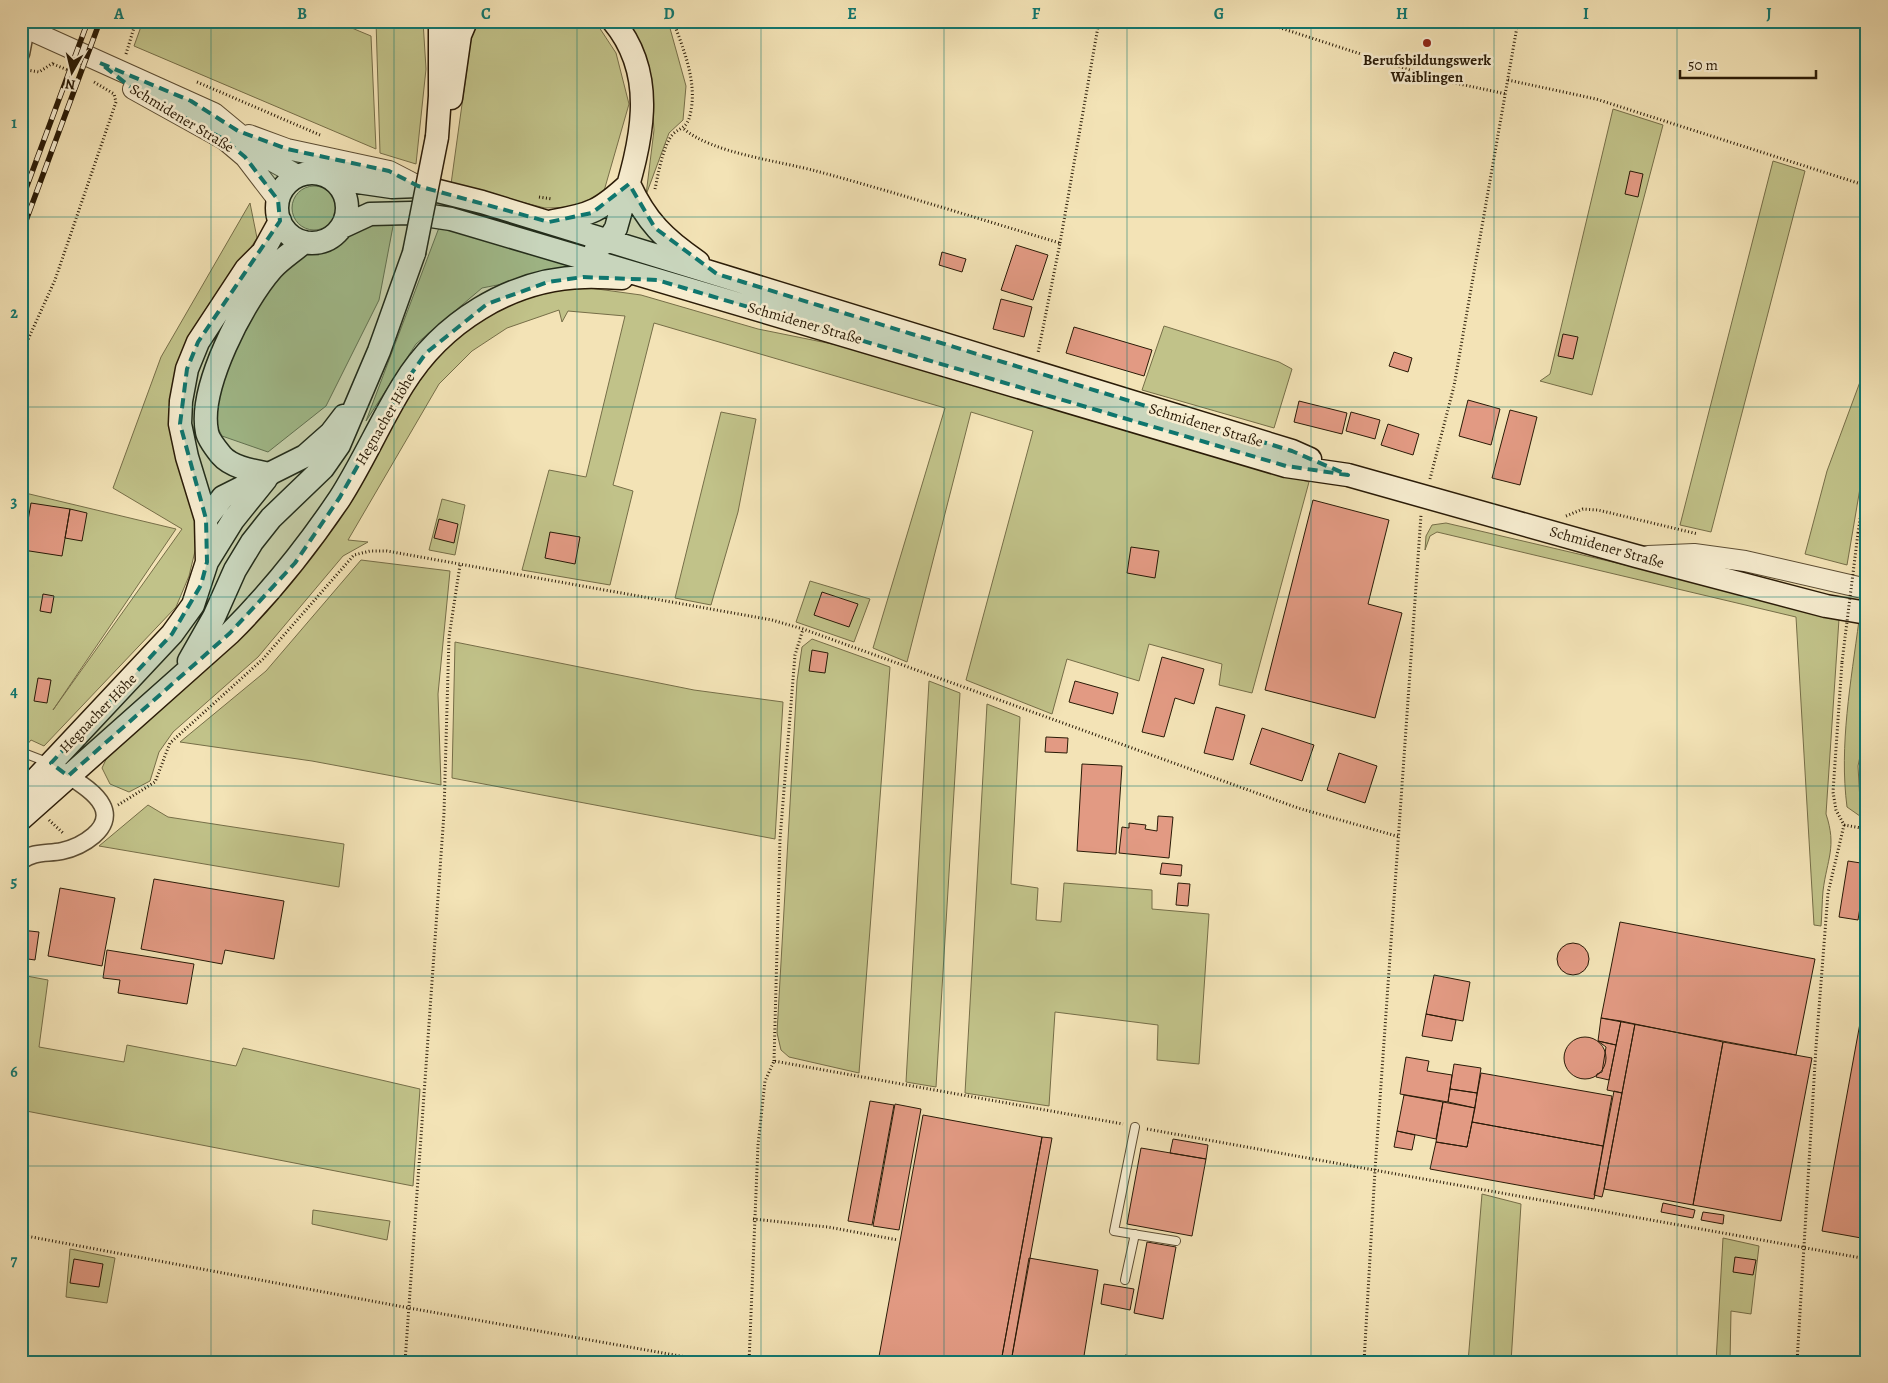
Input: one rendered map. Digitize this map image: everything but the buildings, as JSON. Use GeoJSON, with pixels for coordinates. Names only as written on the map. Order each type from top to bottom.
{"type":"FeatureCollection","features":[{"type":"Feature","properties":{"kind":"main road"},"geometry":{"type":"LineString","coordinates":[[437,133],[440,21]]}},
{"type":"Feature","properties":{"kind":"main road"},"geometry":{"type":"LineString","coordinates":[[437,133],[453,94],[460,35],[466,21]]}},
{"type":"Feature","properties":{"kind":"main road"},"geometry":{"type":"LineString","coordinates":[[581,258],[608,241],[616,228],[640,136],[643,100],[639,66],[623,32],[614,21]]}},
{"type":"Feature","properties":{"kind":"main road","name":"Hegnacher Höhe"},"geometry":{"type":"LineString","coordinates":[[180,677],[214,617],[235,570],[252,542],[271,518],[323,468],[339,445],[379,352],[414,253],[437,133]]}},
{"type":"Feature","properties":{"kind":"main road"},"geometry":{"type":"LineString","coordinates":[[320,174],[330,178],[344,195],[347,206],[342,227],[325,241],[304,242],[294,238],[279,211],[290,182],[299,176],[320,174]]}},
{"type":"Feature","properties":{"kind":"main road","name":"Schmidener Straße"},"geometry":{"type":"LineString","coordinates":[[330,178],[392,187],[418,186],[550,222],[717,274],[1031,382],[1286,466],[1428,489],[1636,556],[1826,606],[1867,613]]}},
{"type":"Feature","properties":{"kind":"main road"},"geometry":{"type":"LineString","coordinates":[[550,222],[592,213],[610,201],[629,184]]}},
{"type":"Feature","properties":{"kind":"main road","name":"Schmidener Straße"},"geometry":{"type":"LineString","coordinates":[[629,184],[639,207],[655,228],[675,246],[717,274]]}},
{"type":"Feature","properties":{"kind":"main road","name":"Hegnacher Höhe"},"geometry":{"type":"LineString","coordinates":[[207,562],[206,520],[187,457],[180,424],[181,401],[187,369],[198,342],[246,269],[263,252],[279,211]]}},
{"type":"Feature","properties":{"kind":"main road","name":"Schmidener Straße"},"geometry":{"type":"LineString","coordinates":[[342,227],[370,214],[411,212],[478,226],[657,280],[1031,382]]}},
{"type":"Feature","properties":{"kind":"main road"},"geometry":{"type":"LineString","coordinates":[[270,474],[244,468],[222,456],[207,434],[206,408],[212,377],[247,306],[273,268],[304,242]]}},
{"type":"Feature","properties":{"kind":"main road","name":"Hegnacher Höhe"},"geometry":{"type":"LineString","coordinates":[[21,795],[59,769],[180,677],[230,634],[295,563],[340,497],[404,384],[426,353],[456,324],[487,304],[514,292],[548,282],[583,277],[657,280]]}},
{"type":"Feature","properties":{"kind":"main road","name":"Hegnacher Höhe"},"geometry":{"type":"LineString","coordinates":[[206,520],[223,497],[305,456],[331,433],[358,398]]}},
{"type":"Feature","properties":{"kind":"main road","name":"Hegnacher Höhe"},"geometry":{"type":"LineString","coordinates":[[21,819],[59,769],[172,634],[193,605],[207,562],[233,520],[270,474]]}},
{"type":"Feature","properties":{"kind":"street"},"geometry":{"type":"LineString","coordinates":[[21,54],[24,27]]}},
{"type":"Feature","properties":{"kind":"street","name":"Schmidener Straße"},"geometry":{"type":"LineString","coordinates":[[24,27],[214,113],[272,161],[299,176]]}},
{"type":"Feature","properties":{"kind":"street","name":"Schmidener Straße"},"geometry":{"type":"LineString","coordinates":[[100,63],[133,89],[225,140],[246,157],[279,211]]}},
{"type":"Feature","properties":{"kind":"street","name":"Schmidener Straße"},"geometry":{"type":"LineString","coordinates":[[238,131],[287,149],[389,171],[418,186]]}},
{"type":"Feature","properties":{"kind":"street"},"geometry":{"type":"LineString","coordinates":[[1636,556],[1694,554],[1746,561],[1867,589]]}},
{"type":"Feature","properties":{"kind":"street","name":"Hegnacher Höhe"},"geometry":{"type":"LineString","coordinates":[[59,769],[96,798],[102,804],[105,814]]}},
{"type":"Feature","properties":{"kind":"street"},"geometry":{"type":"LineString","coordinates":[[21,861],[39,852],[61,851],[77,846],[96,834],[105,814]]}},
{"type":"Feature","properties":{"kind":"lane"},"geometry":{"type":"LineString","coordinates":[[21,752],[59,769]]}},
{"type":"Feature","properties":{"kind":"lane"},"geometry":{"type":"LineString","coordinates":[[1135,1127],[1114,1231],[1176,1241]]}},
{"type":"Feature","properties":{"kind":"lane"},"geometry":{"type":"LineString","coordinates":[[1125,1280],[1135,1234]]}},
{"type":"Feature","properties":{"kind":"path"},"geometry":{"type":"LineString","coordinates":[[125,55],[136,21]]}},
{"type":"Feature","properties":{"kind":"path"},"geometry":{"type":"LineString","coordinates":[[652,197],[664,153],[673,135],[684,129],[690,115],[692,87],[685,52],[673,21]]}},
{"type":"Feature","properties":{"kind":"path"},"geometry":{"type":"LineString","coordinates":[[1031,382],[1060,243],[1099,21]]}},
{"type":"Feature","properties":{"kind":"path"},"geometry":{"type":"LineString","coordinates":[[1259,21],[1441,80],[1506,94]]}},
{"type":"Feature","properties":{"kind":"path"},"geometry":{"type":"LineString","coordinates":[[1364,1362],[1374,1170],[1400,837],[1407,690],[1421,512],[1454,386],[1518,21]]}},
{"type":"Feature","properties":{"kind":"path"},"geometry":{"type":"LineString","coordinates":[[21,70],[39,72],[53,64],[78,75]]}},
{"type":"Feature","properties":{"kind":"path"},"geometry":{"type":"LineString","coordinates":[[21,355],[55,280],[116,102],[114,94],[86,78]]}},
{"type":"Feature","properties":{"kind":"path"},"geometry":{"type":"LineString","coordinates":[[1508,80],[1596,99],[1867,186]]}},
{"type":"Feature","properties":{"kind":"path"},"geometry":{"type":"LineString","coordinates":[[684,129],[695,138],[741,152],[815,171],[1060,243]]}},
{"type":"Feature","properties":{"kind":"path"},"geometry":{"type":"LineString","coordinates":[[1797,1362],[1816,1047],[1828,893],[1844,825],[1836,810],[1833,792],[1842,662],[1867,474]]}},
{"type":"Feature","properties":{"kind":"path"},"geometry":{"type":"LineString","coordinates":[[105,814],[155,782],[170,743],[263,659],[354,555],[370,551],[387,552],[772,620],[803,629],[1298,808],[1400,837]]}},
{"type":"Feature","properties":{"kind":"path"},"geometry":{"type":"LineString","coordinates":[[405,1362],[444,812],[450,637],[460,565]]}},
{"type":"Feature","properties":{"kind":"path"},"geometry":{"type":"LineString","coordinates":[[749,1362],[753,1219],[765,1081],[774,1062],[780,839],[796,655],[803,629]]}},
{"type":"Feature","properties":{"kind":"path"},"geometry":{"type":"LineString","coordinates":[[1844,825],[1867,829]]}},
{"type":"Feature","properties":{"kind":"path"},"geometry":{"type":"LineString","coordinates":[[774,1062],[1867,1259]]}},
{"type":"Feature","properties":{"kind":"path"},"geometry":{"type":"LineString","coordinates":[[753,1219],[828,1227],[898,1240]]}},
{"type":"Feature","properties":{"kind":"path"},"geometry":{"type":"LineString","coordinates":[[21,1244],[22,1235],[409,1308],[714,1362]]}},
{"type":"Feature","properties":{"kind":"highlighted area"},"geometry":{"type":"Polygon","coordinates":[[[100,63],[191,101],[238,131],[287,149],[389,171],[418,186],[549,222],[592,213],[629,184],[655,228],[717,274],[1292,451],[1348,475],[1286,466],[657,280],[583,277],[548,282],[487,304],[426,353],[404,384],[340,497],[295,563],[230,633],[68,776],[51,763],[172,634],[201,585],[207,562],[206,519],[180,424],[187,369],[198,342],[280,221],[278,200],[245,157],[225,140],[133,89],[100,63]]]}},
{"type":"Feature","properties":{"kind":"green space"},"geometry":{"type":"Polygon","coordinates":[[[143,21],[335,21],[371,36],[376,149],[134,46],[143,21]]]}},
{"type":"Feature","properties":{"kind":"green space"},"geometry":{"type":"Polygon","coordinates":[[[376,21],[423,21],[426,69],[416,164],[380,153],[376,21]]]}},
{"type":"Feature","properties":{"kind":"green space"},"geometry":{"type":"Polygon","coordinates":[[[478,21],[595,21],[616,53],[629,104],[604,191],[580,207],[545,208],[451,184],[472,32],[478,21]]]}},
{"type":"Feature","properties":{"kind":"green space"},"geometry":{"type":"Polygon","coordinates":[[[624,21],[668,21],[686,86],[683,120],[669,133],[646,195],[654,130],[650,77],[624,21]]]}},
{"type":"Feature","properties":{"kind":"green space"},"geometry":{"type":"Polygon","coordinates":[[[1613,109],[1663,125],[1592,395],[1540,381],[1550,374],[1613,109]]]}},
{"type":"Feature","properties":{"kind":"green space"},"geometry":{"type":"Polygon","coordinates":[[[1773,161],[1805,171],[1711,532],[1680,525],[1773,161]]]}},
{"type":"Feature","properties":{"kind":"green space"},"geometry":{"type":"Polygon","coordinates":[[[314,186],[326,190],[332,196],[336,208],[332,220],[326,226],[314,230],[302,226],[296,220],[292,208],[296,196],[302,190],[314,186]]]}},
{"type":"Feature","properties":{"kind":"green space"},"geometry":{"type":"Polygon","coordinates":[[[250,203],[257,238],[185,348],[196,547],[189,576],[176,607],[44,746],[31,740],[21,752],[21,492],[176,529],[53,710],[182,529],[113,488],[161,357],[250,203]]]}},
{"type":"Feature","properties":{"kind":"green space"},"geometry":{"type":"Polygon","coordinates":[[[394,221],[379,300],[326,406],[268,452],[222,436],[216,424],[217,395],[247,321],[281,271],[303,254],[329,251],[358,229],[394,221]]]}},
{"type":"Feature","properties":{"kind":"green space"},"geometry":{"type":"Polygon","coordinates":[[[440,225],[585,268],[482,288],[416,344],[366,421],[440,225]]]}},
{"type":"Feature","properties":{"kind":"green space"},"geometry":{"type":"Polygon","coordinates":[[[590,288],[641,295],[758,329],[857,349],[1309,482],[1252,693],[1219,685],[1222,664],[1149,644],[1139,681],[1067,659],[1052,714],[966,680],[1033,431],[971,412],[907,662],[873,648],[945,408],[654,323],[613,485],[633,491],[610,585],[522,570],[549,470],[586,477],[625,316],[568,311],[562,322],[559,310],[507,328],[472,351],[439,384],[348,540],[368,542],[343,556],[258,657],[173,732],[159,752],[150,781],[129,792],[110,784],[102,768],[110,751],[231,646],[441,351],[479,322],[521,300],[552,291],[590,288]]]}},
{"type":"Feature","properties":{"kind":"green space"},"geometry":{"type":"Polygon","coordinates":[[[1164,326],[1279,362],[1292,369],[1274,428],[1142,390],[1164,326]]]}},
{"type":"Feature","properties":{"kind":"green space"},"geometry":{"type":"Polygon","coordinates":[[[1867,363],[1867,447],[1847,565],[1805,554],[1827,471],[1867,363]]]}},
{"type":"Feature","properties":{"kind":"green space"},"geometry":{"type":"Polygon","coordinates":[[[721,412],[756,419],[738,512],[711,605],[675,598],[721,412]]]}},
{"type":"Feature","properties":{"kind":"green space"},"geometry":{"type":"Polygon","coordinates":[[[442,499],[465,505],[455,555],[429,550],[442,499]]]}},
{"type":"Feature","properties":{"kind":"green space"},"geometry":{"type":"Polygon","coordinates":[[[1446,523],[1749,594],[1839,619],[1826,814],[1831,844],[1823,891],[1821,926],[1814,925],[1796,617],[1437,532],[1430,536],[1425,550],[1426,536],[1432,525],[1446,523]]]}},
{"type":"Feature","properties":{"kind":"green space"},"geometry":{"type":"Polygon","coordinates":[[[361,560],[450,571],[438,694],[441,785],[312,761],[180,742],[266,671],[361,560]]]}},
{"type":"Feature","properties":{"kind":"green space"},"geometry":{"type":"Polygon","coordinates":[[[810,581],[870,599],[854,642],[796,622],[810,581]]]}},
{"type":"Feature","properties":{"kind":"green space"},"geometry":{"type":"Polygon","coordinates":[[[1859,620],[1867,621],[1867,723],[1858,766],[1860,801],[1867,806],[1867,821],[1847,807],[1844,760],[1847,714],[1859,620]]]}},
{"type":"Feature","properties":{"kind":"green space"},"geometry":{"type":"Polygon","coordinates":[[[812,639],[890,667],[859,1073],[789,1057],[781,1050],[777,1033],[797,681],[802,647],[812,639]]]}},
{"type":"Feature","properties":{"kind":"green space"},"geometry":{"type":"Polygon","coordinates":[[[455,642],[694,690],[783,702],[775,839],[452,778],[455,642]]]}},
{"type":"Feature","properties":{"kind":"green space"},"geometry":{"type":"Polygon","coordinates":[[[929,681],[960,693],[936,1087],[906,1082],[929,681]]]}},
{"type":"Feature","properties":{"kind":"green space"},"geometry":{"type":"Polygon","coordinates":[[[987,704],[1020,717],[1011,884],[1038,888],[1036,920],[1061,922],[1064,883],[1152,890],[1152,909],[1209,914],[1199,1064],[1157,1060],[1158,1025],[1055,1012],[1049,1106],[965,1093],[987,704]]]}},
{"type":"Feature","properties":{"kind":"green space"},"geometry":{"type":"Polygon","coordinates":[[[148,805],[168,817],[344,844],[339,887],[99,846],[148,805]]]}},
{"type":"Feature","properties":{"kind":"green space"},"geometry":{"type":"Polygon","coordinates":[[[21,975],[48,980],[39,1047],[124,1062],[127,1045],[236,1066],[243,1048],[420,1089],[413,1186],[21,1110],[21,975]]]}},
{"type":"Feature","properties":{"kind":"green space"},"geometry":{"type":"Polygon","coordinates":[[[1482,1194],[1521,1204],[1511,1362],[1468,1362],[1482,1194]]]}},
{"type":"Feature","properties":{"kind":"green space"},"geometry":{"type":"Polygon","coordinates":[[[313,1210],[390,1221],[387,1240],[312,1224],[313,1210]]]}},
{"type":"Feature","properties":{"kind":"green space"},"geometry":{"type":"Polygon","coordinates":[[[1723,1238],[1759,1246],[1751,1314],[1731,1311],[1730,1362],[1716,1362],[1723,1238]]]}},
{"type":"Feature","properties":{"kind":"green space"},"geometry":{"type":"Polygon","coordinates":[[[70,1249],[115,1258],[107,1303],[66,1297],[70,1249]]]}},
{"type":"Feature","properties":{"kind":"railway"},"geometry":{"type":"LineString","coordinates":[[21,202],[88,21]]}},
{"type":"Feature","properties":{"kind":"railway"},"geometry":{"type":"LineString","coordinates":[[21,234],[100,21]]}},
{"type":"Feature","properties":{"kind":"place","name":"Berufsbildungswerk Waiblingen"},"geometry":{"type":"Point","coordinates":[1427,43]}}]}
